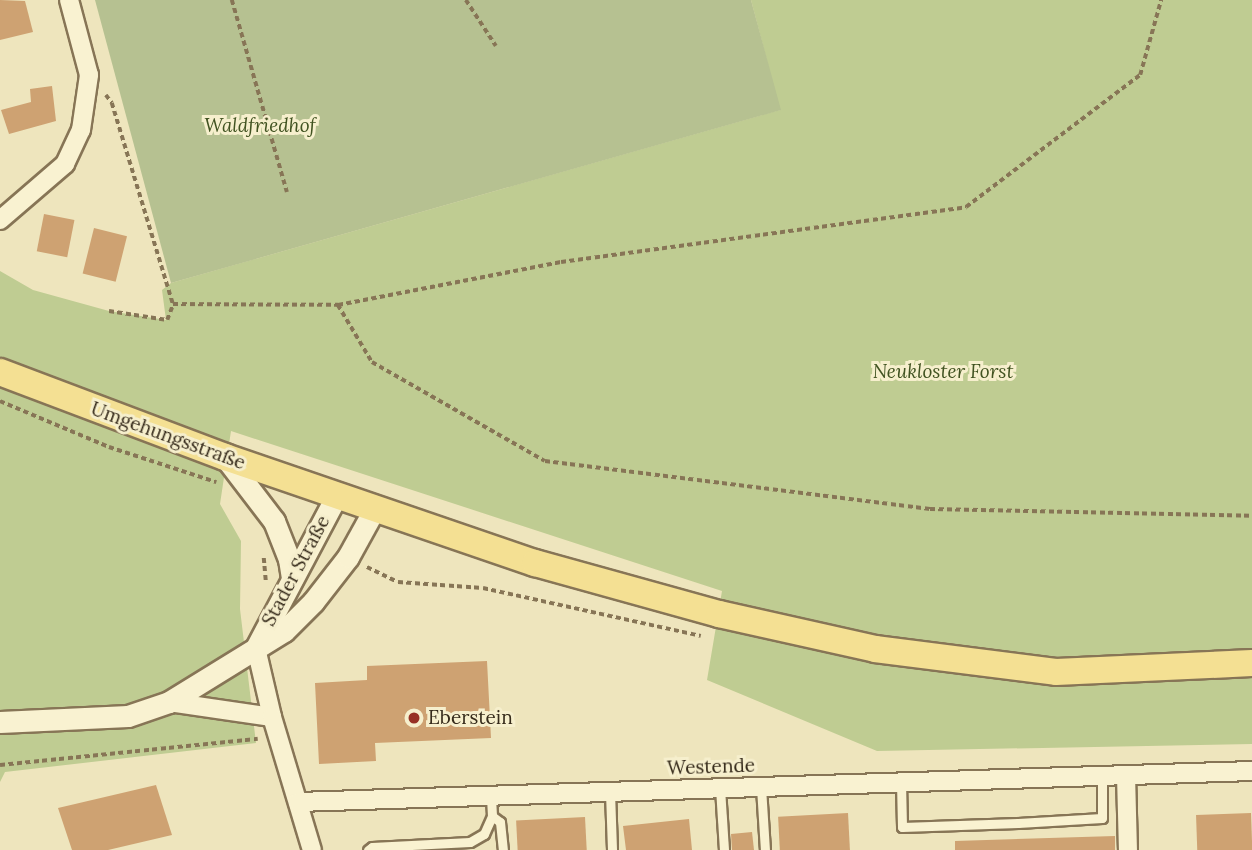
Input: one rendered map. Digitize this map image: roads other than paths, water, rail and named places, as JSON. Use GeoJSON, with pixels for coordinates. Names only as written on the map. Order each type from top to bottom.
{"type":"FeatureCollection","features":[{"type":"Feature","properties":{"kind":"main road","name":"Umgehungsstraße"},"geometry":{"type":"LineString","coordinates":[[0,372],[225,457],[604,584],[875,649],[1056,672],[1252,663]]}},
{"type":"Feature","properties":{"kind":"street"},"geometry":{"type":"LineString","coordinates":[[0,220],[65,163],[80,130],[89,75],[69,0]]}},
{"type":"Feature","properties":{"kind":"street"},"geometry":{"type":"LineString","coordinates":[[225,457],[274,521],[289,559],[292,579]]}},
{"type":"Feature","properties":{"kind":"street","name":"Stader Straße"},"geometry":{"type":"LineString","coordinates":[[256,648],[337,495]]}},
{"type":"Feature","properties":{"kind":"street","name":"Stader Straße"},"geometry":{"type":"LineString","coordinates":[[0,722],[128,716],[169,702],[284,631],[313,602],[354,548],[375,508]]}},
{"type":"Feature","properties":{"kind":"street"},"geometry":{"type":"LineString","coordinates":[[256,648],[272,718],[312,850]]}},
{"type":"Feature","properties":{"kind":"street"},"geometry":{"type":"LineString","coordinates":[[169,702],[272,718]]}},
{"type":"Feature","properties":{"kind":"street","name":"Westende"},"geometry":{"type":"LineString","coordinates":[[298,802],[1252,771]]}},
{"type":"Feature","properties":{"kind":"street"},"geometry":{"type":"LineString","coordinates":[[1126,775],[1128,850]]}},
{"type":"Feature","properties":{"kind":"lane"},"geometry":{"type":"LineString","coordinates":[[901,782],[902,827],[1102,818],[1102,776]]}},
{"type":"Feature","properties":{"kind":"lane"},"geometry":{"type":"LineString","coordinates":[[761,787],[765,850]]}},
{"type":"Feature","properties":{"kind":"lane"},"geometry":{"type":"LineString","coordinates":[[720,788],[724,850]]}},
{"type":"Feature","properties":{"kind":"lane"},"geometry":{"type":"LineString","coordinates":[[610,792],[612,850]]}},
{"type":"Feature","properties":{"kind":"lane"},"geometry":{"type":"LineString","coordinates":[[368,850],[372,847],[470,842],[484,834],[492,816],[491,796]]}},
{"type":"Feature","properties":{"kind":"lane"},"geometry":{"type":"LineString","coordinates":[[492,816],[500,822],[503,850]]}},
{"type":"Feature","properties":{"kind":"place","name":"Eberstein"},"geometry":{"type":"Point","coordinates":[414,718]}},
{"type":"Feature","properties":{"kind":"park label","name":"Waldfriedhof"},"geometry":{"type":"Point","coordinates":[260,126]}},
{"type":"Feature","properties":{"kind":"park label","name":"Neukloster Forst"},"geometry":{"type":"Point","coordinates":[943,372]}}]}
